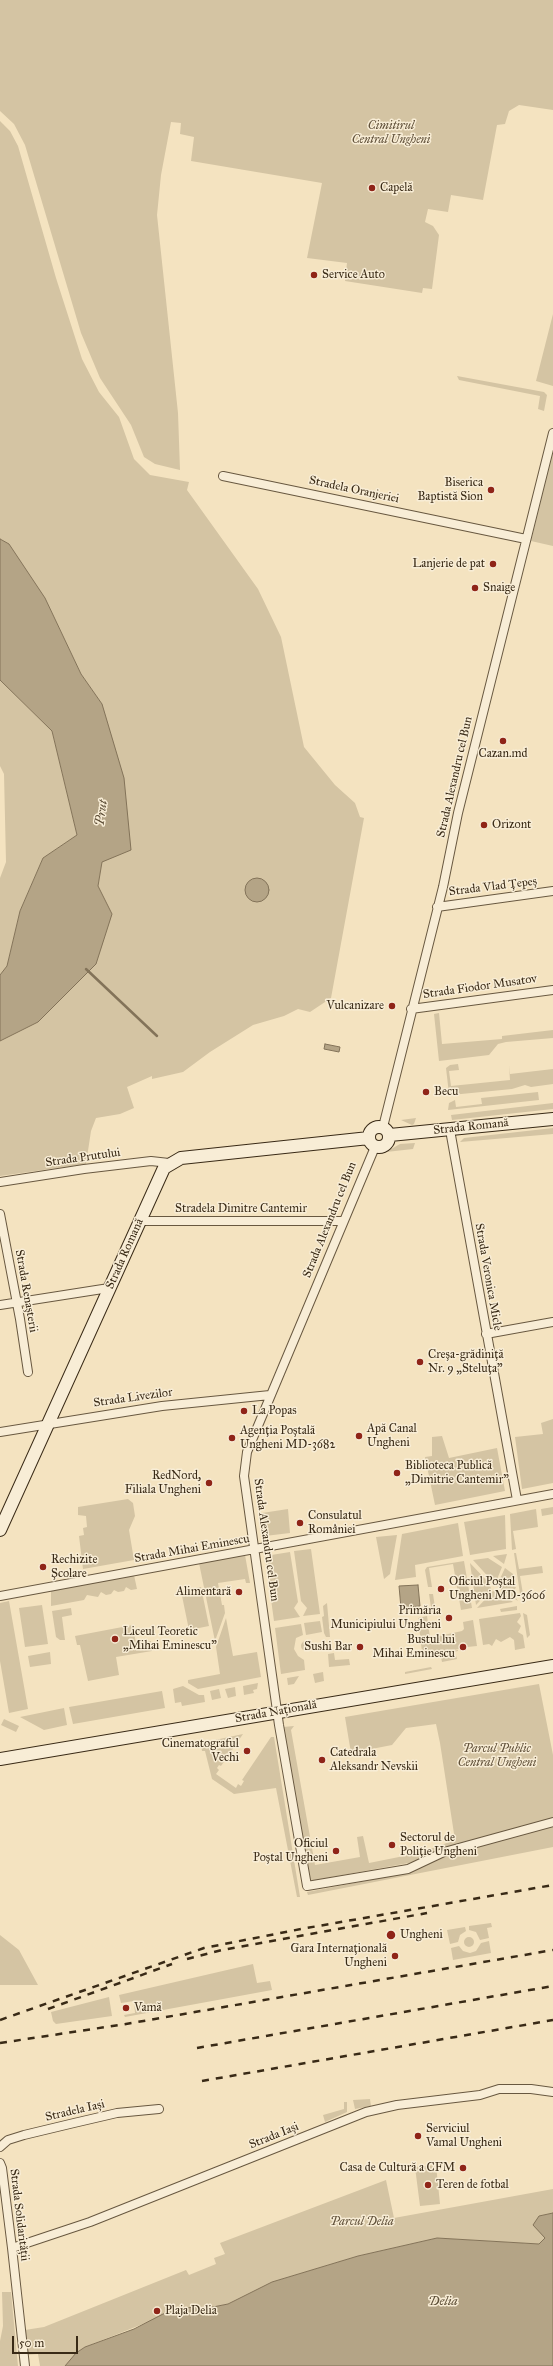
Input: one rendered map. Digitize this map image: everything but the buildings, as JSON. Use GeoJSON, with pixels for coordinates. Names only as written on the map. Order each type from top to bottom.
{"type":"FeatureCollection","features":[{"type":"Feature","properties":{"kind":"main road","name":"Strada Romană"},"geometry":{"type":"LineString","coordinates":[[386,1131],[450,1130],[553,1119]]}},
{"type":"Feature","properties":{"kind":"main road"},"geometry":{"type":"LineString","coordinates":[[169,1163],[181,1158],[372,1142],[386,1146],[386,1131],[373,1129],[372,1142]]}},
{"type":"Feature","properties":{"kind":"main road","name":"Strada Romană"},"geometry":{"type":"LineString","coordinates":[[0,1530],[139,1221],[160,1176],[169,1163]]}},
{"type":"Feature","properties":{"kind":"main road","name":"Strada Națională"},"geometry":{"type":"LineString","coordinates":[[0,1759],[553,1666]]}},
{"type":"Feature","properties":{"kind":"street","name":"Strada Alexandru cel Bun"},"geometry":{"type":"LineString","coordinates":[[386,1131],[411,1009],[437,907],[458,813],[553,433]]}},
{"type":"Feature","properties":{"kind":"street","name":"Stradela Oranjeriei"},"geometry":{"type":"LineString","coordinates":[[223,476],[526,539]]}},
{"type":"Feature","properties":{"kind":"street","name":"Strada Vlad Ţepeș"},"geometry":{"type":"LineString","coordinates":[[437,907],[553,891]]}},
{"type":"Feature","properties":{"kind":"street","name":"Strada Fiodor Musatov"},"geometry":{"type":"LineString","coordinates":[[411,1009],[553,990]]}},
{"type":"Feature","properties":{"kind":"street","name":"Strada Veronica Micle"},"geometry":{"type":"LineString","coordinates":[[450,1130],[516,1500]]}},
{"type":"Feature","properties":{"kind":"street","name":"Strada Alexandru cel Bun"},"geometry":{"type":"LineString","coordinates":[[372,1142],[343,1221],[247,1452],[244,1476],[277,1712],[307,1886],[408,1869],[444,1852],[553,1822]]}},
{"type":"Feature","properties":{"kind":"street","name":"Strada Prutului"},"geometry":{"type":"LineString","coordinates":[[0,1182],[84,1168],[151,1161],[169,1163]]}},
{"type":"Feature","properties":{"kind":"street","name":"Strada Renașterii"},"geometry":{"type":"LineString","coordinates":[[0,1214],[17,1302],[28,1372]]}},
{"type":"Feature","properties":{"kind":"street","name":"Stradela Dimitre Cantemir"},"geometry":{"type":"LineString","coordinates":[[139,1221],[343,1221]]}},
{"type":"Feature","properties":{"kind":"street"},"geometry":{"type":"LineString","coordinates":[[0,1305],[109,1288]]}},
{"type":"Feature","properties":{"kind":"street"},"geometry":{"type":"LineString","coordinates":[[486,1334],[553,1322]]}},
{"type":"Feature","properties":{"kind":"street","name":"Strada Livezilor"},"geometry":{"type":"LineString","coordinates":[[0,1432],[162,1406],[270,1395]]}},
{"type":"Feature","properties":{"kind":"street","name":"Strada Mihai Eminescu"},"geometry":{"type":"LineString","coordinates":[[0,1596],[553,1494]]}},
{"type":"Feature","properties":{"kind":"street","name":"Strada Iași"},"geometry":{"type":"LineString","coordinates":[[12,2248],[90,2222],[366,2112],[397,2105],[480,2095],[499,2089],[531,2089],[553,2092]]}},
{"type":"Feature","properties":{"kind":"street","name":"Stradela Iași"},"geometry":{"type":"LineString","coordinates":[[0,2147],[8,2140],[67,2124],[117,2113],[159,2108]]}},
{"type":"Feature","properties":{"kind":"street","name":"Strada Solidarității"},"geometry":{"type":"LineString","coordinates":[[0,2163],[2,2168],[12,2248],[25,2366]]}},
{"type":"Feature","properties":{"kind":"green space","name":"Cimitirul Central Ungheni"},"geometry":{"type":"Polygon","coordinates":[[[0,0],[553,0],[553,110],[519,105],[509,111],[505,124],[497,125],[483,200],[451,195],[448,212],[428,209],[425,222],[433,226],[439,235],[432,289],[423,288],[422,293],[345,281],[347,263],[307,258],[322,183],[191,161],[194,137],[180,134],[181,123],[171,122],[161,175],[157,215],[178,413],[180,470],[155,464],[144,457],[131,425],[100,378],[81,333],[25,145],[14,124],[0,111],[0,0]]]}},
{"type":"Feature","properties":{"kind":"green space"},"geometry":{"type":"Polygon","coordinates":[[[0,121],[10,131],[18,146],[56,278],[82,359],[99,392],[119,417],[134,459],[150,475],[189,482],[187,490],[258,589],[281,637],[304,747],[335,785],[355,803],[360,817],[364,818],[331,998],[310,1012],[298,1009],[284,1016],[253,1025],[210,1052],[183,1072],[152,1079],[152,1076],[127,1087],[134,1108],[120,1114],[96,1118],[91,1131],[86,1164],[0,1176],[0,1041],[38,1022],[112,914],[98,886],[102,862],[102,704],[81,674],[45,598],[9,544],[0,539],[0,121]]]}},
{"type":"Feature","properties":{"kind":"green space"},"geometry":{"type":"Polygon","coordinates":[[[553,314],[553,386],[536,381],[553,314]]]}},
{"type":"Feature","properties":{"kind":"green space"},"geometry":{"type":"Polygon","coordinates":[[[457,376],[544,392],[547,395],[544,411],[538,409],[540,396],[459,380],[457,376]]]}},
{"type":"Feature","properties":{"kind":"green space"},"geometry":{"type":"Polygon","coordinates":[[[553,450],[553,546],[531,541],[553,450]]]}},
{"type":"Feature","properties":{"kind":"green space"},"geometry":{"type":"Polygon","coordinates":[[[0,680],[52,731],[77,835],[43,858],[20,911],[7,966],[0,975],[0,878],[6,862],[4,774],[0,766],[0,680]]]}},
{"type":"Feature","properties":{"kind":"green space"},"geometry":{"type":"Polygon","coordinates":[[[439,1013],[442,1044],[502,1039],[502,1036],[553,1030],[553,1038],[506,1042],[498,1044],[489,1055],[439,1061],[434,1014],[439,1013]]]}},
{"type":"Feature","properties":{"kind":"green space"},"geometry":{"type":"Polygon","coordinates":[[[458,1064],[459,1070],[449,1071],[451,1086],[510,1080],[509,1065],[510,1074],[553,1069],[553,1084],[531,1087],[525,1085],[512,1089],[451,1095],[449,1094],[446,1068],[450,1065],[458,1064]]]}},
{"type":"Feature","properties":{"kind":"green space"},"geometry":{"type":"Polygon","coordinates":[[[538,1092],[539,1100],[448,1110],[449,1103],[455,1100],[456,1107],[482,1104],[481,1098],[538,1092]]]}},
{"type":"Feature","properties":{"kind":"green space"},"geometry":{"type":"Polygon","coordinates":[[[553,1103],[553,1109],[452,1120],[451,1115],[553,1103]]]}},
{"type":"Feature","properties":{"kind":"green space"},"geometry":{"type":"Polygon","coordinates":[[[416,1118],[414,1124],[412,1125],[401,1120],[416,1118]]]}},
{"type":"Feature","properties":{"kind":"green space"},"geometry":{"type":"Polygon","coordinates":[[[553,1128],[553,1134],[460,1142],[464,1138],[553,1128]]]}},
{"type":"Feature","properties":{"kind":"green space"},"geometry":{"type":"Polygon","coordinates":[[[415,1143],[413,1149],[386,1152],[400,1144],[415,1143]]]}},
{"type":"Feature","properties":{"kind":"green space"},"geometry":{"type":"Polygon","coordinates":[[[553,1419],[553,1483],[522,1489],[515,1437],[543,1434],[541,1423],[553,1419]]]}},
{"type":"Feature","properties":{"kind":"green space"},"geometry":{"type":"Polygon","coordinates":[[[442,1436],[449,1458],[497,1448],[505,1491],[435,1505],[425,1457],[432,1456],[432,1437],[442,1436]]]}},
{"type":"Feature","properties":{"kind":"green space"},"geometry":{"type":"Polygon","coordinates":[[[128,1499],[133,1503],[135,1516],[129,1530],[134,1560],[83,1569],[79,1536],[84,1535],[83,1528],[87,1527],[86,1516],[78,1515],[78,1507],[128,1499]]]}},
{"type":"Feature","properties":{"kind":"green space"},"geometry":{"type":"Polygon","coordinates":[[[553,1507],[553,1514],[542,1516],[541,1509],[553,1507]]]}},
{"type":"Feature","properties":{"kind":"green space"},"geometry":{"type":"Polygon","coordinates":[[[288,1509],[290,1533],[265,1536],[262,1513],[288,1509]]]}},
{"type":"Feature","properties":{"kind":"green space"},"geometry":{"type":"Polygon","coordinates":[[[536,1509],[538,1527],[513,1531],[516,1549],[512,1550],[510,1514],[536,1509]]]}},
{"type":"Feature","properties":{"kind":"green space"},"geometry":{"type":"Polygon","coordinates":[[[505,1515],[506,1549],[470,1555],[464,1522],[505,1515]]]}},
{"type":"Feature","properties":{"kind":"green space"},"geometry":{"type":"Polygon","coordinates":[[[458,1523],[463,1556],[415,1565],[416,1577],[395,1580],[402,1534],[458,1523]]]}},
{"type":"Feature","properties":{"kind":"green space"},"geometry":{"type":"Polygon","coordinates":[[[397,1535],[390,1574],[384,1579],[376,1537],[397,1535]]]}},
{"type":"Feature","properties":{"kind":"green space"},"geometry":{"type":"Polygon","coordinates":[[[311,1549],[320,1614],[303,1616],[307,1608],[301,1601],[294,1551],[311,1549]]]}},
{"type":"Feature","properties":{"kind":"green space"},"geometry":{"type":"Polygon","coordinates":[[[290,1552],[298,1602],[294,1608],[300,1617],[274,1621],[265,1556],[290,1552]]]}},
{"type":"Feature","properties":{"kind":"green space"},"geometry":{"type":"Polygon","coordinates":[[[514,1553],[516,1553],[519,1569],[542,1566],[543,1573],[520,1576],[524,1600],[521,1601],[514,1553]]]}},
{"type":"Feature","properties":{"kind":"green space"},"geometry":{"type":"Polygon","coordinates":[[[507,1554],[504,1564],[493,1556],[507,1554]]]}},
{"type":"Feature","properties":{"kind":"green space"},"geometry":{"type":"Polygon","coordinates":[[[245,1555],[250,1583],[246,1583],[245,1579],[218,1583],[225,1613],[215,1641],[199,1563],[245,1555]]]}},
{"type":"Feature","properties":{"kind":"green space"},"geometry":{"type":"Polygon","coordinates":[[[488,1558],[502,1567],[496,1582],[493,1582],[473,1560],[488,1558]]]}},
{"type":"Feature","properties":{"kind":"green space"},"geometry":{"type":"Polygon","coordinates":[[[464,1561],[472,1608],[461,1610],[453,1564],[429,1568],[432,1587],[428,1587],[425,1570],[427,1567],[464,1561]]]}},
{"type":"Feature","properties":{"kind":"green space"},"geometry":{"type":"Polygon","coordinates":[[[470,1563],[490,1584],[491,1589],[476,1605],[470,1563]]]}},
{"type":"Feature","properties":{"kind":"green space"},"geometry":{"type":"Polygon","coordinates":[[[505,1568],[513,1574],[514,1579],[511,1581],[511,1585],[516,1587],[513,1594],[518,1601],[499,1588],[498,1583],[505,1568]]]}},
{"type":"Feature","properties":{"kind":"green space"},"geometry":{"type":"Polygon","coordinates":[[[134,1575],[137,1589],[131,1590],[126,1587],[124,1591],[118,1592],[114,1590],[111,1594],[106,1595],[101,1592],[98,1597],[87,1595],[84,1600],[51,1606],[51,1590],[134,1575]]]}},
{"type":"Feature","properties":{"kind":"green space"},"geometry":{"type":"Polygon","coordinates":[[[201,1587],[209,1626],[189,1630],[181,1591],[201,1587]]]}},
{"type":"Feature","properties":{"kind":"green space"},"geometry":{"type":"Polygon","coordinates":[[[497,1590],[513,1602],[477,1608],[493,1591],[497,1590]]]}},
{"type":"Feature","properties":{"kind":"green space"},"geometry":{"type":"Polygon","coordinates":[[[429,1594],[433,1594],[436,1614],[432,1614],[429,1594]]]}},
{"type":"Feature","properties":{"kind":"green space"},"geometry":{"type":"Polygon","coordinates":[[[9,1601],[28,1709],[9,1713],[0,1661],[0,1603],[9,1601]]]}},
{"type":"Feature","properties":{"kind":"green space"},"geometry":{"type":"Polygon","coordinates":[[[327,1603],[330,1637],[326,1637],[324,1633],[322,1617],[324,1616],[323,1606],[327,1603]]]}},
{"type":"Feature","properties":{"kind":"green space"},"geometry":{"type":"Polygon","coordinates":[[[42,1605],[48,1644],[25,1647],[19,1608],[42,1605]]]}},
{"type":"Feature","properties":{"kind":"green space"},"geometry":{"type":"Polygon","coordinates":[[[517,1606],[517,1610],[501,1612],[500,1609],[517,1606]]]}},
{"type":"Feature","properties":{"kind":"green space"},"geometry":{"type":"Polygon","coordinates":[[[71,1608],[72,1615],[62,1617],[65,1640],[60,1640],[56,1637],[52,1611],[71,1608]]]}},
{"type":"Feature","properties":{"kind":"green space"},"geometry":{"type":"Polygon","coordinates":[[[520,1613],[521,1616],[517,1622],[521,1626],[518,1632],[523,1635],[525,1648],[515,1650],[514,1640],[510,1637],[501,1642],[496,1639],[492,1646],[489,1644],[483,1645],[479,1619],[520,1613]]]}},
{"type":"Feature","properties":{"kind":"green space"},"geometry":{"type":"Polygon","coordinates":[[[523,1613],[527,1615],[530,1635],[527,1638],[523,1613]]]}},
{"type":"Feature","properties":{"kind":"green space"},"geometry":{"type":"Polygon","coordinates":[[[427,1616],[430,1638],[462,1631],[464,1629],[463,1622],[473,1620],[477,1646],[467,1647],[462,1644],[459,1649],[419,1656],[418,1653],[422,1652],[418,1618],[427,1616]]]}},
{"type":"Feature","properties":{"kind":"green space"},"geometry":{"type":"Polygon","coordinates":[[[226,1618],[233,1656],[257,1652],[261,1677],[198,1689],[188,1683],[188,1680],[220,1674],[216,1647],[226,1618]]]}},
{"type":"Feature","properties":{"kind":"green space"},"geometry":{"type":"Polygon","coordinates":[[[320,1621],[322,1632],[306,1635],[304,1623],[320,1621]]]}},
{"type":"Feature","properties":{"kind":"green space"},"geometry":{"type":"Polygon","coordinates":[[[301,1624],[303,1635],[296,1638],[294,1649],[298,1656],[304,1660],[305,1670],[281,1674],[275,1628],[301,1624]]]}},
{"type":"Feature","properties":{"kind":"green space"},"geometry":{"type":"Polygon","coordinates":[[[133,1625],[136,1644],[151,1641],[152,1651],[116,1657],[119,1675],[88,1681],[80,1645],[77,1645],[75,1636],[133,1625]]]}},
{"type":"Feature","properties":{"kind":"green space"},"geometry":{"type":"Polygon","coordinates":[[[306,1641],[311,1646],[306,1651],[301,1646],[306,1641]]]}},
{"type":"Feature","properties":{"kind":"green space"},"geometry":{"type":"Polygon","coordinates":[[[458,1651],[420,1658],[420,1656],[458,1651]]]}},
{"type":"Feature","properties":{"kind":"green space"},"geometry":{"type":"Polygon","coordinates":[[[50,1652],[51,1664],[30,1667],[28,1656],[50,1652]]]}},
{"type":"Feature","properties":{"kind":"green space"},"geometry":{"type":"Polygon","coordinates":[[[334,1653],[335,1660],[349,1659],[350,1665],[329,1667],[328,1654],[334,1653]]]}},
{"type":"Feature","properties":{"kind":"green space"},"geometry":{"type":"Polygon","coordinates":[[[456,1655],[457,1659],[442,1662],[441,1657],[456,1655]]]}},
{"type":"Feature","properties":{"kind":"green space"},"geometry":{"type":"Polygon","coordinates":[[[431,1667],[432,1669],[405,1674],[405,1672],[431,1667]]]}},
{"type":"Feature","properties":{"kind":"green space"},"geometry":{"type":"Polygon","coordinates":[[[323,1672],[324,1681],[315,1683],[313,1674],[323,1672]]]}},
{"type":"Feature","properties":{"kind":"green space"},"geometry":{"type":"Polygon","coordinates":[[[299,1676],[294,1684],[288,1685],[287,1678],[299,1676]]]}},
{"type":"Feature","properties":{"kind":"green space"},"geometry":{"type":"Polygon","coordinates":[[[258,1683],[257,1689],[253,1690],[254,1693],[244,1695],[243,1686],[258,1683]]]}},
{"type":"Feature","properties":{"kind":"green space","name":"Parcul Public Central Ungheni"},"geometry":{"type":"Polygon","coordinates":[[[539,1684],[553,1755],[553,1818],[414,1862],[310,1881],[283,1727],[294,1726],[291,1730],[315,1865],[360,1857],[357,1837],[363,1836],[369,1863],[419,1853],[455,1840],[440,1743],[436,1724],[406,1728],[392,1745],[351,1753],[345,1717],[539,1684]]]}},
{"type":"Feature","properties":{"kind":"green space"},"geometry":{"type":"Polygon","coordinates":[[[183,1686],[199,1695],[204,1695],[205,1702],[182,1706],[181,1702],[175,1703],[173,1689],[183,1686]]]}},
{"type":"Feature","properties":{"kind":"green space"},"geometry":{"type":"Polygon","coordinates":[[[235,1687],[236,1696],[228,1698],[225,1689],[235,1687]]]}},
{"type":"Feature","properties":{"kind":"green space"},"geometry":{"type":"Polygon","coordinates":[[[219,1689],[221,1698],[212,1700],[210,1691],[219,1689]]]}},
{"type":"Feature","properties":{"kind":"green space"},"geometry":{"type":"Polygon","coordinates":[[[162,1691],[165,1708],[73,1724],[69,1707],[162,1691]]]}},
{"type":"Feature","properties":{"kind":"green space"},"geometry":{"type":"Polygon","coordinates":[[[64,1708],[67,1725],[44,1730],[20,1717],[64,1708]]]}},
{"type":"Feature","properties":{"kind":"green space"},"geometry":{"type":"Polygon","coordinates":[[[4,1719],[19,1726],[16,1732],[1,1725],[4,1719]]]}},
{"type":"Feature","properties":{"kind":"green space"},"geometry":{"type":"Polygon","coordinates":[[[243,1734],[221,1766],[219,1765],[217,1768],[219,1770],[216,1774],[236,1788],[238,1784],[241,1786],[244,1781],[242,1780],[271,1737],[274,1737],[300,1897],[297,1897],[276,1788],[234,1794],[212,1779],[205,1751],[202,1751],[201,1743],[243,1734]]]}},
{"type":"Feature","properties":{"kind":"green space"},"geometry":{"type":"Polygon","coordinates":[[[553,1825],[553,1847],[308,1895],[307,1892],[413,1872],[441,1856],[553,1825]]]}},
{"type":"Feature","properties":{"kind":"green space"},"geometry":{"type":"Polygon","coordinates":[[[491,1923],[492,1927],[487,1928],[489,1938],[480,1940],[476,1932],[469,1930],[469,1926],[491,1923]]]}},
{"type":"Feature","properties":{"kind":"green space"},"geometry":{"type":"Polygon","coordinates":[[[465,1927],[466,1931],[460,1935],[458,1942],[450,1944],[447,1930],[465,1927]]]}},
{"type":"Feature","properties":{"kind":"green space"},"geometry":{"type":"Polygon","coordinates":[[[0,1935],[19,1950],[38,1985],[0,1985],[0,1935]]]}},
{"type":"Feature","properties":{"kind":"green space"},"geometry":{"type":"Polygon","coordinates":[[[467,1937],[471,1937],[473,1938],[473,1946],[467,1947],[464,1944],[464,1940],[467,1937]]]}},
{"type":"Feature","properties":{"kind":"green space"},"geometry":{"type":"Polygon","coordinates":[[[489,1941],[491,1953],[453,1960],[451,1948],[459,1946],[463,1951],[470,1953],[476,1951],[481,1943],[489,1941]]]}},
{"type":"Feature","properties":{"kind":"green space"},"geometry":{"type":"Polygon","coordinates":[[[253,1964],[257,1983],[270,1981],[272,1990],[125,2017],[124,2015],[135,2013],[134,2001],[121,2003],[119,1995],[253,1964]]]}},
{"type":"Feature","properties":{"kind":"green space"},"geometry":{"type":"Polygon","coordinates":[[[109,1997],[112,2016],[56,2024],[53,2021],[51,2012],[109,1997]]]}},
{"type":"Feature","properties":{"kind":"green space"},"geometry":{"type":"Polygon","coordinates":[[[370,2099],[371,2106],[355,2109],[353,2100],[370,2099]]]}},
{"type":"Feature","properties":{"kind":"green space"},"geometry":{"type":"Polygon","coordinates":[[[344,2102],[347,2102],[347,2112],[325,2122],[323,2115],[344,2109],[344,2102]]]}},
{"type":"Feature","properties":{"kind":"green space","name":"Teren de fotbal"},"geometry":{"type":"Polygon","coordinates":[[[436,2165],[440,2204],[420,2206],[415,2167],[436,2165]]]}},
{"type":"Feature","properties":{"kind":"green space","name":"Parcul Delia"},"geometry":{"type":"Polygon","coordinates":[[[386,2180],[394,2218],[553,2189],[553,2213],[539,2216],[545,2238],[539,2244],[437,2238],[358,2256],[272,2282],[228,2304],[203,2309],[192,2307],[173,2312],[85,2347],[76,2353],[65,2366],[40,2366],[38,2354],[26,2355],[25,2330],[44,2327],[186,2270],[189,2275],[216,2264],[214,2258],[225,2254],[220,2243],[386,2180]]]}},
{"type":"Feature","properties":{"kind":"green space"},"geometry":{"type":"Polygon","coordinates":[[[2,2292],[11,2292],[18,2366],[0,2366],[0,2341],[3,2326],[2,2292]]]}},
{"type":"Feature","properties":{"kind":"water","name":"Prut"},"geometry":{"type":"Polygon","coordinates":[[[0,539],[9,544],[45,598],[81,674],[102,704],[124,778],[131,850],[102,862],[98,886],[112,914],[96,964],[38,1022],[0,1041],[0,975],[7,966],[20,911],[43,858],[77,835],[52,731],[0,680],[0,539]]]}},
{"type":"Feature","properties":{"kind":"water"},"geometry":{"type":"Polygon","coordinates":[[[257,878],[262,879],[268,885],[268,895],[262,901],[257,902],[252,901],[246,895],[245,890],[246,885],[252,879],[257,878]]]}},
{"type":"Feature","properties":{"kind":"water"},"geometry":{"type":"Polygon","coordinates":[[[325,1044],[340,1047],[339,1052],[324,1049],[325,1044]]]}},
{"type":"Feature","properties":{"kind":"water"},"geometry":{"type":"Polygon","coordinates":[[[418,1585],[420,1606],[401,1608],[399,1586],[418,1585]]]}},
{"type":"Feature","properties":{"kind":"water","name":"Delia"},"geometry":{"type":"Polygon","coordinates":[[[553,2213],[553,2366],[65,2366],[76,2353],[85,2347],[134,2329],[163,2314],[192,2307],[203,2309],[228,2304],[272,2282],[358,2256],[437,2238],[539,2244],[545,2238],[533,2225],[539,2216],[553,2213]]]}},
{"type":"Feature","properties":{"kind":"waterway"},"geometry":{"type":"LineString","coordinates":[[86,969],[157,1036]]}},
{"type":"Feature","properties":{"kind":"railway"},"geometry":{"type":"LineString","coordinates":[[0,2020],[204,1948],[301,1929],[553,1885]]}},
{"type":"Feature","properties":{"kind":"railway"},"geometry":{"type":"LineString","coordinates":[[187,1959],[222,1950],[427,1913]]}},
{"type":"Feature","properties":{"kind":"railway"},"geometry":{"type":"LineString","coordinates":[[0,2043],[126,2024],[553,1950]]}},
{"type":"Feature","properties":{"kind":"railway"},"geometry":{"type":"LineString","coordinates":[[48,2009],[172,1964]]}},
{"type":"Feature","properties":{"kind":"railway"},"geometry":{"type":"LineString","coordinates":[[197,2048],[553,1986]]}},
{"type":"Feature","properties":{"kind":"railway"},"geometry":{"type":"LineString","coordinates":[[202,2081],[553,2020]]}},
{"type":"Feature","properties":{"kind":"place","name":"Capelă"},"geometry":{"type":"Point","coordinates":[372,188]}},
{"type":"Feature","properties":{"kind":"place","name":"Service Auto"},"geometry":{"type":"Point","coordinates":[314,275]}},
{"type":"Feature","properties":{"kind":"place","name":"Biserica Baptistă Sion"},"geometry":{"type":"Point","coordinates":[491,490]}},
{"type":"Feature","properties":{"kind":"place","name":"Lanjerie de pat"},"geometry":{"type":"Point","coordinates":[493,564]}},
{"type":"Feature","properties":{"kind":"place","name":"Snaige"},"geometry":{"type":"Point","coordinates":[475,588]}},
{"type":"Feature","properties":{"kind":"place","name":"Cazan.md"},"geometry":{"type":"Point","coordinates":[503,741]}},
{"type":"Feature","properties":{"kind":"place","name":"Orizont"},"geometry":{"type":"Point","coordinates":[484,825]}},
{"type":"Feature","properties":{"kind":"place","name":"Vulcanizare"},"geometry":{"type":"Point","coordinates":[392,1006]}},
{"type":"Feature","properties":{"kind":"place","name":"Becu"},"geometry":{"type":"Point","coordinates":[426,1092]}},
{"type":"Feature","properties":{"kind":"place","name":"Creșa-grădiniță Nr. 9 „Steluța”"},"geometry":{"type":"Point","coordinates":[420,1362]}},
{"type":"Feature","properties":{"kind":"place","name":"La Popas"},"geometry":{"type":"Point","coordinates":[244,1411]}},
{"type":"Feature","properties":{"kind":"place","name":"Apă Canal Ungheni"},"geometry":{"type":"Point","coordinates":[359,1436]}},
{"type":"Feature","properties":{"kind":"place","name":"Agenția Poștală Ungheni MD-3682"},"geometry":{"type":"Point","coordinates":[232,1438]}},
{"type":"Feature","properties":{"kind":"place","name":"Biblioteca Publică „Dimitrie Cantemir\""},"geometry":{"type":"Point","coordinates":[397,1473]}},
{"type":"Feature","properties":{"kind":"place","name":"RedNord, Filiala Ungheni"},"geometry":{"type":"Point","coordinates":[209,1483]}},
{"type":"Feature","properties":{"kind":"place","name":"Consulatul României"},"geometry":{"type":"Point","coordinates":[300,1523]}},
{"type":"Feature","properties":{"kind":"place","name":"Rechizite Școlare"},"geometry":{"type":"Point","coordinates":[43,1567]}},
{"type":"Feature","properties":{"kind":"place","name":"Oficiul Poștal Ungheni MD-3606"},"geometry":{"type":"Point","coordinates":[441,1589]}},
{"type":"Feature","properties":{"kind":"place","name":"Alimentară"},"geometry":{"type":"Point","coordinates":[239,1592]}},
{"type":"Feature","properties":{"kind":"place","name":"Primăria Municipiului Ungheni"},"geometry":{"type":"Point","coordinates":[449,1618]}},
{"type":"Feature","properties":{"kind":"place","name":"Liceul Teoretic „Mihai Eminescu”"},"geometry":{"type":"Point","coordinates":[115,1639]}},
{"type":"Feature","properties":{"kind":"place","name":"Sushi Bar"},"geometry":{"type":"Point","coordinates":[360,1647]}},
{"type":"Feature","properties":{"kind":"place","name":"Bustul lui Mihai Eminescu"},"geometry":{"type":"Point","coordinates":[463,1647]}},
{"type":"Feature","properties":{"kind":"place","name":"Cinematograful Vechi"},"geometry":{"type":"Point","coordinates":[247,1751]}},
{"type":"Feature","properties":{"kind":"place","name":"Catedrala Aleksandr Nevskii"},"geometry":{"type":"Point","coordinates":[322,1760]}},
{"type":"Feature","properties":{"kind":"place","name":"Sectorul de Poliție Ungheni"},"geometry":{"type":"Point","coordinates":[392,1845]}},
{"type":"Feature","properties":{"kind":"place","name":"Oficiul Poștal Ungheni"},"geometry":{"type":"Point","coordinates":[336,1851]}},
{"type":"Feature","properties":{"kind":"place","name":"Ungheni"},"geometry":{"type":"Point","coordinates":[391,1935]}},
{"type":"Feature","properties":{"kind":"place","name":"Gara Internațională Ungheni"},"geometry":{"type":"Point","coordinates":[395,1956]}},
{"type":"Feature","properties":{"kind":"place","name":"Vamă"},"geometry":{"type":"Point","coordinates":[126,2008]}},
{"type":"Feature","properties":{"kind":"place","name":"Serviciul Vamal Ungheni"},"geometry":{"type":"Point","coordinates":[418,2136]}},
{"type":"Feature","properties":{"kind":"place","name":"Casa de Cultură a CFM"},"geometry":{"type":"Point","coordinates":[463,2168]}},
{"type":"Feature","properties":{"kind":"place","name":"Teren de fotbal"},"geometry":{"type":"Point","coordinates":[428,2185]}},
{"type":"Feature","properties":{"kind":"place","name":"Plaja Delia"},"geometry":{"type":"Point","coordinates":[157,2311]}}]}
